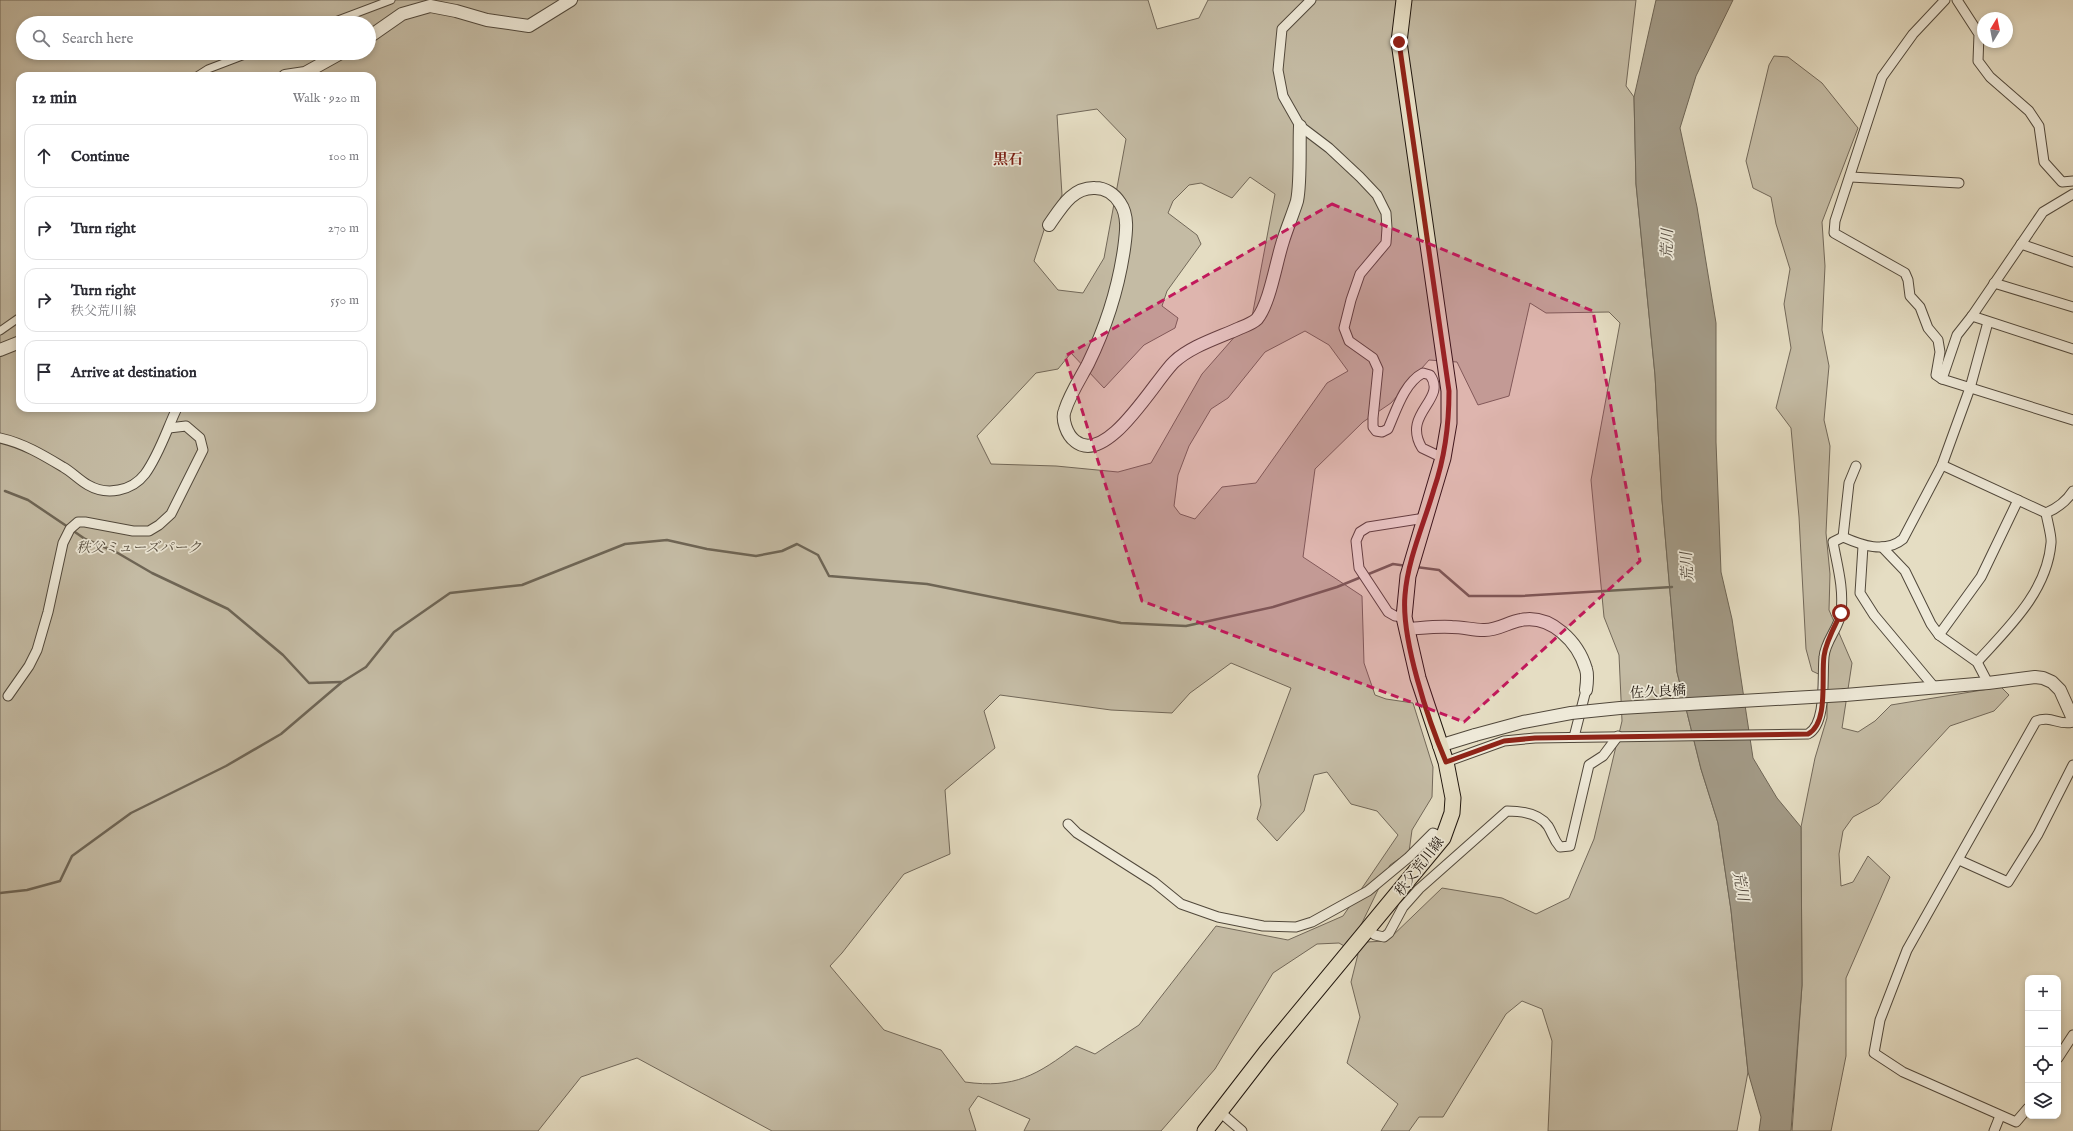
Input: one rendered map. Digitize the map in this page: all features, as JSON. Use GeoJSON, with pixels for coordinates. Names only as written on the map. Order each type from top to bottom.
{"type":"FeatureCollection","features":[{"type":"Feature","properties":{"kind":"main road","name":"秩父荒川線"},"geometry":{"type":"LineString","coordinates":[[1205,1131],[1266,1052],[1368,930],[1442,838],[1452,813],[1453,798],[1446,762],[1439,746],[1418,678],[1405,623],[1408,576],[1414,550],[1443,458],[1449,423],[1449,391],[1399,42],[1404,0]]}},
{"type":"Feature","properties":{"kind":"street"},"geometry":{"type":"LineString","coordinates":[[349,16],[391,0]]}},
{"type":"Feature","properties":{"kind":"street"},"geometry":{"type":"LineString","coordinates":[[376,32],[402,14],[430,6],[456,11],[494,22],[529,26],[571,0]]}},
{"type":"Feature","properties":{"kind":"street"},"geometry":{"type":"LineString","coordinates":[[1311,0],[1282,29],[1278,70],[1283,96],[1300,126],[1329,148],[1360,177],[1377,194],[1386,212],[1386,243],[1360,274],[1351,300],[1344,328],[1349,341],[1373,358],[1378,369],[1373,427],[1376,431],[1382,432],[1388,429],[1403,397],[1416,377],[1423,373],[1430,375],[1435,384],[1435,390],[1428,404],[1421,412],[1416,424],[1415,433],[1422,448],[1443,458]]}},
{"type":"Feature","properties":{"kind":"street"},"geometry":{"type":"LineString","coordinates":[[1945,0],[1913,34],[1882,77],[1851,176],[1835,221],[1834,233],[1905,273],[1908,280],[1910,296],[1920,307],[1928,328],[1938,340],[1940,352],[1936,375],[1942,379],[2073,420]]}},
{"type":"Feature","properties":{"kind":"street"},"geometry":{"type":"LineString","coordinates":[[1957,0],[1979,34],[1978,61],[1990,77],[2029,111],[2039,126],[2044,162],[2062,182],[2073,181]]}},
{"type":"Feature","properties":{"kind":"street"},"geometry":{"type":"LineString","coordinates":[[203,72],[232,60]]}},
{"type":"Feature","properties":{"kind":"street"},"geometry":{"type":"LineString","coordinates":[[307,72],[328,60]]}},
{"type":"Feature","properties":{"kind":"street"},"geometry":{"type":"LineString","coordinates":[[1049,225],[1071,196],[1084,188],[1098,188],[1115,195],[1123,208],[1126,223],[1119,282],[1107,319],[1064,411],[1065,425],[1070,437],[1076,443],[1093,446],[1103,442],[1114,433],[1137,409],[1173,362],[1187,352],[1256,321],[1265,304],[1283,239],[1297,199],[1300,126]]}},
{"type":"Feature","properties":{"kind":"street"},"geometry":{"type":"LineString","coordinates":[[1851,176],[1959,183]]}},
{"type":"Feature","properties":{"kind":"street"},"geometry":{"type":"LineString","coordinates":[[1942,379],[1957,335],[1972,316],[2043,212],[2073,194]]}},
{"type":"Feature","properties":{"kind":"street"},"geometry":{"type":"LineString","coordinates":[[2021,244],[2073,262]]}},
{"type":"Feature","properties":{"kind":"street"},"geometry":{"type":"LineString","coordinates":[[1994,283],[2073,307]]}},
{"type":"Feature","properties":{"kind":"street"},"geometry":{"type":"LineString","coordinates":[[1972,316],[2073,349]]}},
{"type":"Feature","properties":{"kind":"street"},"geometry":{"type":"LineString","coordinates":[[0,331],[16,320]]}},
{"type":"Feature","properties":{"kind":"street"},"geometry":{"type":"LineString","coordinates":[[1843,537],[1863,546],[1882,547],[1898,544],[1903,540],[1942,465],[1970,388],[1988,322]]}},
{"type":"Feature","properties":{"kind":"street"},"geometry":{"type":"LineString","coordinates":[[0,350],[16,344]]}},
{"type":"Feature","properties":{"kind":"street"},"geometry":{"type":"LineString","coordinates":[[0,438],[16,442],[47,458],[65,468],[89,485],[114,491],[131,487],[145,474],[169,428],[175,412]]}},
{"type":"Feature","properties":{"kind":"street"},"geometry":{"type":"LineString","coordinates":[[8,696],[29,666],[37,650],[48,612],[63,543],[70,529],[78,522],[86,522],[127,531],[149,531],[171,514],[203,450],[200,438],[186,426],[169,428]]}},
{"type":"Feature","properties":{"kind":"street"},"geometry":{"type":"LineString","coordinates":[[1942,465],[2046,513],[2058,508],[2066,501],[2073,491]]}},
{"type":"Feature","properties":{"kind":"street"},"geometry":{"type":"LineString","coordinates":[[1843,537],[1849,483],[1856,466]]}},
{"type":"Feature","properties":{"kind":"street"},"geometry":{"type":"LineString","coordinates":[[1939,635],[1981,577],[2018,500]]}},
{"type":"Feature","properties":{"kind":"street"},"geometry":{"type":"LineString","coordinates":[[1977,662],[2019,617],[2041,581],[2052,542],[2046,513]]}},
{"type":"Feature","properties":{"kind":"street"},"geometry":{"type":"LineString","coordinates":[[1425,518],[1368,527],[1360,532],[1356,541],[1359,568],[1388,612],[1405,623],[1483,630],[1497,629],[1520,620],[1535,619],[1552,626],[1568,638],[1578,650],[1586,670],[1586,690],[1574,737]]}},
{"type":"Feature","properties":{"kind":"street"},"geometry":{"type":"LineString","coordinates":[[1446,762],[1504,741],[1535,738],[1808,734],[1814,731],[1820,720],[1824,654],[1841,613],[1840,575],[1833,542],[1843,537]]}},
{"type":"Feature","properties":{"kind":"street"},"geometry":{"type":"LineString","coordinates":[[1863,546],[1860,593],[1874,615],[1935,688]]}},
{"type":"Feature","properties":{"kind":"street"},"geometry":{"type":"LineString","coordinates":[[1882,547],[1905,571],[1931,624],[1939,635],[1977,662],[1988,683]]}},
{"type":"Feature","properties":{"kind":"street","name":"佐久良橋"},"geometry":{"type":"LineString","coordinates":[[1439,746],[1529,720],[1577,712],[1846,695],[1988,683],[2035,677],[2043,678],[2052,682],[2060,690],[2073,720]]}},
{"type":"Feature","properties":{"kind":"street"},"geometry":{"type":"LineString","coordinates":[[2025,1112],[2016,1122],[2000,1116],[1902,1072],[1874,1053],[1880,1020],[1907,950],[2036,721],[2045,718],[2068,723],[2073,720]]}},
{"type":"Feature","properties":{"kind":"street"},"geometry":{"type":"LineString","coordinates":[[1368,930],[1375,935],[1384,936],[1389,933],[1403,907],[1419,889],[1507,811],[1534,815],[1547,824],[1552,839],[1560,847],[1570,846],[1589,765],[1603,756],[1618,736]]}},
{"type":"Feature","properties":{"kind":"street"},"geometry":{"type":"LineString","coordinates":[[1959,860],[2008,882],[2038,834],[2073,765]]}},
{"type":"Feature","properties":{"kind":"street"},"geometry":{"type":"LineString","coordinates":[[1068,824],[1077,833],[1154,882],[1181,904],[1218,916],[1263,926],[1296,927],[1312,922],[1368,891],[1410,857],[1433,833],[1442,838]]}},
{"type":"Feature","properties":{"kind":"street"},"geometry":{"type":"LineString","coordinates":[[2061,1053],[2073,1035]]}},
{"type":"Feature","properties":{"kind":"street"},"geometry":{"type":"LineString","coordinates":[[1220,1112],[1242,1131]]}},
{"type":"Feature","properties":{"kind":"street"},"geometry":{"type":"LineString","coordinates":[[1994,1131],[2000,1116]]}},
{"type":"Feature","properties":{"kind":"highlighted area"},"geometry":{"type":"Polygon","coordinates":[[[1332,204],[1593,311],[1640,561],[1464,722],[1142,601],[1065,356],[1332,204]]]}},
{"type":"Feature","properties":{"kind":"green space","name":"秩父ミューズパーク"},"geometry":{"type":"Polygon","coordinates":[[[0,0],[1148,0],[1157,29],[1199,18],[1208,0],[1636,0],[1626,86],[1634,97],[1636,184],[1655,375],[1662,500],[1677,672],[1701,769],[1718,823],[1731,910],[1748,1072],[1737,1131],[1548,1131],[1552,1041],[1542,1009],[1522,1001],[1506,1014],[1443,1117],[1419,1117],[1409,1131],[1381,1131],[1398,1104],[1347,1063],[1360,1017],[1351,982],[1358,954],[1339,943],[1317,944],[1273,973],[1215,1069],[1161,1131],[1024,1131],[1030,1119],[978,1096],[969,1109],[976,1131],[772,1131],[637,1058],[581,1077],[538,1131],[0,1131],[0,0]],[[1097,109],[1057,115],[1062,195],[1044,230],[1034,261],[1058,290],[1083,293],[1104,258],[1126,139],[1097,109]],[[1250,177],[1232,198],[1201,183],[1189,185],[1173,201],[1168,213],[1197,235],[1201,244],[1167,291],[1162,306],[1178,318],[1175,328],[1144,345],[1104,388],[1071,353],[1058,369],[1036,373],[977,436],[991,464],[1056,466],[1118,472],[1151,463],[1202,374],[1252,317],[1275,194],[1250,177]],[[1530,303],[1509,396],[1478,405],[1457,362],[1429,360],[1391,403],[1363,422],[1315,469],[1303,557],[1362,596],[1364,663],[1375,695],[1386,699],[1413,703],[1433,767],[1432,797],[1412,830],[1409,852],[1390,865],[1361,925],[1366,942],[1387,941],[1442,888],[1502,898],[1536,914],[1569,898],[1594,839],[1622,721],[1619,655],[1604,617],[1591,480],[1620,323],[1609,312],[1546,313],[1530,303]],[[1305,331],[1265,352],[1228,398],[1211,409],[1189,446],[1178,475],[1174,506],[1180,514],[1195,519],[1222,487],[1256,483],[1327,383],[1348,371],[1329,345],[1305,331]],[[1231,663],[1190,693],[1172,713],[1111,710],[1000,695],[984,711],[995,748],[945,790],[950,854],[904,874],[842,953],[830,966],[884,1030],[941,1050],[965,1082],[983,1084],[998,1083],[1025,1078],[1049,1065],[1076,1046],[1095,1054],[1139,1025],[1216,926],[1288,940],[1343,916],[1398,835],[1377,811],[1351,804],[1327,772],[1314,775],[1304,811],[1277,841],[1257,819],[1261,805],[1258,776],[1291,688],[1231,663]]]}},
{"type":"Feature","properties":{"kind":"green space"},"geometry":{"type":"Polygon","coordinates":[[[1774,56],[1788,57],[1822,83],[1858,128],[1822,222],[1825,266],[1822,330],[1829,366],[1824,420],[1830,446],[1826,533],[1830,574],[1829,610],[1852,663],[1842,728],[1858,732],[1875,721],[1891,705],[2001,687],[2009,695],[1994,711],[1950,726],[1879,803],[1853,817],[1843,831],[1839,854],[1841,886],[1853,882],[1868,856],[1890,877],[1846,978],[1846,1056],[1831,1131],[1792,1131],[1802,985],[1801,827],[1815,758],[1827,718],[1827,678],[1812,671],[1806,649],[1799,517],[1791,428],[1776,408],[1791,348],[1784,304],[1790,269],[1776,224],[1771,197],[1753,188],[1746,161],[1769,65],[1774,56]]]}},
{"type":"Feature","properties":{"kind":"water","name":"荒川"},"geometry":{"type":"Polygon","coordinates":[[[1656,0],[1733,0],[1696,76],[1680,128],[1697,207],[1716,323],[1716,442],[1721,572],[1732,619],[1753,758],[1777,798],[1801,827],[1802,985],[1791,1131],[1759,1131],[1761,1117],[1748,1072],[1731,910],[1718,823],[1701,769],[1677,672],[1662,500],[1655,375],[1636,184],[1634,97],[1656,0]]]}},
{"type":"Feature","properties":{"kind":"waterway"},"geometry":{"type":"LineString","coordinates":[[5,491],[28,500],[68,527]]}},
{"type":"Feature","properties":{"kind":"waterway"},"geometry":{"type":"LineString","coordinates":[[72,530],[85,539],[116,552],[152,573],[228,609],[283,655],[309,683],[341,682]]}},
{"type":"Feature","properties":{"kind":"waterway"},"geometry":{"type":"LineString","coordinates":[[0,893],[27,890],[60,881],[72,856],[131,813],[226,766],[281,734],[342,682],[366,667],[394,632],[450,593],[522,585],[625,544],[667,540],[707,549],[756,556],[782,551],[797,544],[818,555],[829,576],[927,584],[1121,623],[1186,626],[1273,607],[1337,587],[1393,564],[1407,566]]}},
{"type":"Feature","properties":{"kind":"waterway"},"geometry":{"type":"LineString","coordinates":[[1416,567],[1439,570],[1469,596],[1521,596],[1672,587]]}},
{"type":"Feature","properties":{"kind":"district","name":"黒石"},"geometry":{"type":"Point","coordinates":[1008,159]}},
{"type":"Feature","properties":{"kind":"route"},"geometry":{"type":"LineString","coordinates":[[1399,42],[1448,374],[1449,391],[1449,423],[1443,458],[1414,550],[1405,594],[1404,618],[1418,678],[1439,746],[1446,762],[1504,741],[1535,738],[1808,734],[1814,731],[1820,720],[1824,654],[1841,613]]}}]}
